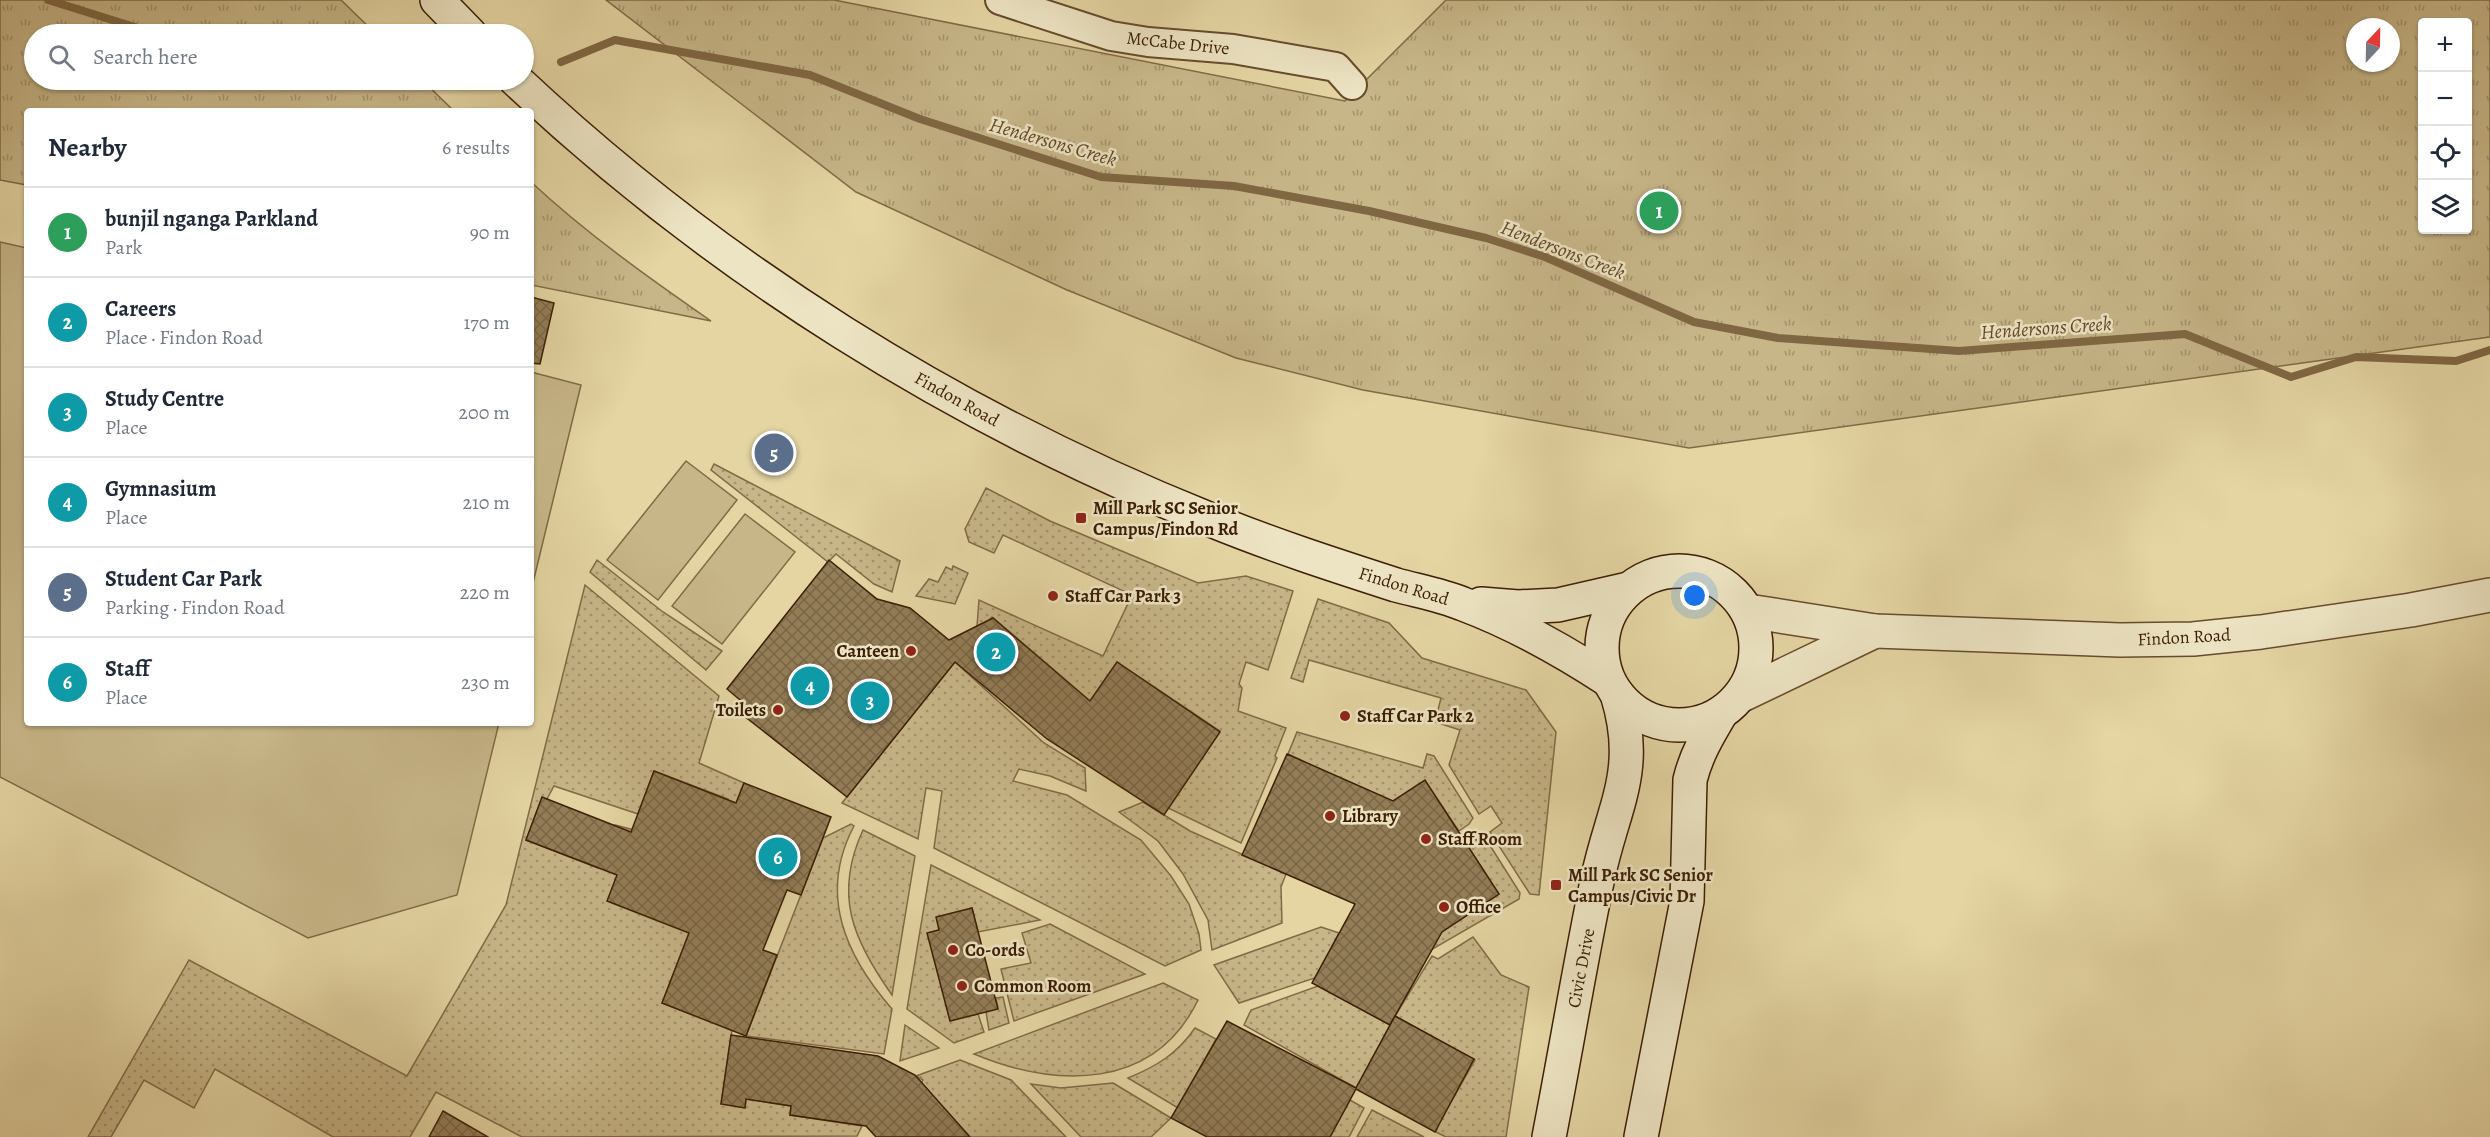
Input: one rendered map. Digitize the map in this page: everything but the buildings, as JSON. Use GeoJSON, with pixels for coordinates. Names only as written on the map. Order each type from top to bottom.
{"type":"FeatureCollection","features":[{"type":"Feature","properties":{"kind":"main road"},"geometry":{"type":"LineString","coordinates":[[437,0],[460,24]]}},
{"type":"Feature","properties":{"kind":"main road","name":"Findon Road"},"geometry":{"type":"LineString","coordinates":[[528,90],[631,180],[747,268],[844,333],[972,409],[1052,450],[1212,521],[1316,559],[1461,603],[1572,656],[1612,687]]}},
{"type":"Feature","properties":{"kind":"main road"},"geometry":{"type":"LineString","coordinates":[[1641,1137],[1686,901],[1690,780],[1694,762],[1702,744],[1732,704],[1752,676],[1757,654],[1755,632],[1748,611],[1733,591],[1712,577],[1688,570],[1666,571],[1646,578],[1628,589],[1612,608],[1603,631],[1602,656],[1612,687],[1634,711],[1654,722],[1677,726],[1700,723],[1732,704]]}},
{"type":"Feature","properties":{"kind":"main road","name":"Findon Road"},"geometry":{"type":"LineString","coordinates":[[1461,603],[1518,607],[1558,605],[1628,589]]}},
{"type":"Feature","properties":{"kind":"main road","name":"Findon Road"},"geometry":{"type":"LineString","coordinates":[[1748,611],[1875,631],[2054,639],[2193,639],[2334,623],[2490,594]]}},
{"type":"Feature","properties":{"kind":"main road","name":"Findon Road"},"geometry":{"type":"LineString","coordinates":[[1732,704],[1875,631]]}},
{"type":"Feature","properties":{"kind":"main road","name":"Civic Drive"},"geometry":{"type":"LineString","coordinates":[[1548,1137],[1598,874],[1623,791],[1626,736],[1623,715],[1612,687]]}},
{"type":"Feature","properties":{"kind":"street","name":"McCabe Drive"},"geometry":{"type":"LineString","coordinates":[[1000,0],[1111,36],[1148,42],[1233,49],[1336,67],[1352,86]]}},
{"type":"Feature","properties":{"kind":"green space"},"geometry":{"type":"Polygon","coordinates":[[[0,0],[341,0],[366,24],[24,24],[24,90],[432,90],[451,108],[24,108],[24,184],[0,180],[0,0]]]}},
{"type":"Feature","properties":{"kind":"green space"},"geometry":{"type":"Polygon","coordinates":[[[606,0],[834,0],[1345,101],[1446,0],[2490,0],[2490,337],[1689,448],[1363,390],[1236,358],[1067,290],[856,192],[606,0]]]}},
{"type":"Feature","properties":{"kind":"green space"},"geometry":{"type":"Polygon","coordinates":[[[534,185],[596,237],[711,321],[534,286],[534,185]]]}},
{"type":"Feature","properties":{"kind":"green space"},"geometry":{"type":"Polygon","coordinates":[[[0,242],[24,247],[24,726],[498,726],[457,895],[308,938],[0,777],[0,242]]]}},
{"type":"Feature","properties":{"kind":"green space"},"geometry":{"type":"Polygon","coordinates":[[[534,373],[581,385],[534,579],[534,373]]]}},
{"type":"Feature","properties":{"kind":"green space"},"geometry":{"type":"Polygon","coordinates":[[[686,461],[737,500],[658,600],[607,560],[686,461]]]}},
{"type":"Feature","properties":{"kind":"green space"},"geometry":{"type":"Polygon","coordinates":[[[714,464],[900,561],[892,592],[874,584],[836,554],[828,562],[711,470],[714,464]]]}},
{"type":"Feature","properties":{"kind":"green space"},"geometry":{"type":"Polygon","coordinates":[[[986,488],[1050,521],[1198,583],[1246,576],[1293,591],[1268,670],[1246,662],[1239,684],[1242,688],[1238,711],[1286,728],[1275,756],[1277,758],[1241,843],[1168,808],[1220,731],[1117,662],[1090,701],[992,617],[982,628],[977,626],[979,600],[1103,656],[1132,595],[1003,535],[994,553],[969,542],[965,529],[986,488]]]}},
{"type":"Feature","properties":{"kind":"green space"},"geometry":{"type":"Polygon","coordinates":[[[745,514],[795,552],[722,644],[672,606],[745,514]]]}},
{"type":"Feature","properties":{"kind":"green space"},"geometry":{"type":"Polygon","coordinates":[[[597,560],[663,612],[722,651],[706,670],[590,572],[597,560]]]}},
{"type":"Feature","properties":{"kind":"green space"},"geometry":{"type":"Polygon","coordinates":[[[953,566],[968,573],[955,604],[916,596],[929,579],[938,582],[946,567],[952,570],[953,566]]]}},
{"type":"Feature","properties":{"kind":"green space"},"geometry":{"type":"Polygon","coordinates":[[[585,585],[719,696],[699,763],[744,783],[719,846],[711,843],[728,799],[654,771],[638,814],[554,786],[547,799],[542,798],[526,840],[598,868],[615,825],[634,830],[689,933],[662,1003],[732,1030],[721,1104],[745,1108],[746,1099],[791,1106],[790,1115],[862,1126],[857,1136],[522,1137],[436,1092],[410,1137],[333,1137],[215,1069],[194,1108],[144,1080],[111,1137],[88,1137],[189,960],[407,1076],[506,905],[585,585]]]}},
{"type":"Feature","properties":{"kind":"green space"},"geometry":{"type":"Polygon","coordinates":[[[1318,599],[1389,623],[1422,658],[1526,690],[1556,732],[1539,895],[1530,894],[1490,832],[1502,823],[1491,806],[1479,814],[1449,765],[1460,730],[1435,722],[1441,698],[1309,660],[1303,682],[1291,678],[1318,599]]]}},
{"type":"Feature","properties":{"kind":"green space"},"geometry":{"type":"Polygon","coordinates":[[[955,662],[1044,743],[1085,768],[1086,791],[1050,776],[1019,769],[1013,781],[1067,795],[1141,840],[1171,876],[1189,904],[1199,934],[1201,950],[1165,966],[934,848],[942,791],[926,788],[918,839],[842,803],[955,662]]]}},
{"type":"Feature","properties":{"kind":"green space"},"geometry":{"type":"Polygon","coordinates":[[[1297,732],[1423,768],[1427,754],[1434,756],[1473,818],[1459,831],[1425,781],[1385,836],[1302,761],[1288,754],[1297,732]]]}},
{"type":"Feature","properties":{"kind":"green space"},"geometry":{"type":"Polygon","coordinates":[[[1143,802],[1190,831],[1286,874],[1281,887],[1282,923],[1212,950],[1208,920],[1183,874],[1158,841],[1119,812],[1143,802]]]}},
{"type":"Feature","properties":{"kind":"green space"},"geometry":{"type":"Polygon","coordinates":[[[851,824],[854,826],[843,851],[838,876],[838,900],[842,923],[850,945],[861,967],[892,1009],[884,1054],[746,1036],[823,838],[851,824]]]}},
{"type":"Feature","properties":{"kind":"green space"},"geometry":{"type":"Polygon","coordinates":[[[863,830],[915,856],[892,995],[867,955],[852,916],[849,875],[863,830]]]}},
{"type":"Feature","properties":{"kind":"green space"},"geometry":{"type":"Polygon","coordinates":[[[1484,836],[1520,893],[1519,899],[1431,950],[1422,945],[1499,894],[1465,842],[1473,837],[1476,840],[1484,836]]]}},
{"type":"Feature","properties":{"kind":"green space"},"geometry":{"type":"Polygon","coordinates":[[[931,865],[1040,920],[978,932],[972,908],[939,930],[928,933],[950,1020],[978,1014],[984,1032],[954,1043],[907,1009],[931,865]]]}},
{"type":"Feature","properties":{"kind":"green space"},"geometry":{"type":"Polygon","coordinates":[[[1050,924],[1145,974],[1014,1021],[1001,969],[1031,963],[1022,933],[1050,924]]]}},
{"type":"Feature","properties":{"kind":"green space"},"geometry":{"type":"Polygon","coordinates":[[[1321,927],[1339,933],[1315,978],[1239,1003],[1214,965],[1321,927]]]}},
{"type":"Feature","properties":{"kind":"green space"},"geometry":{"type":"Polygon","coordinates":[[[1473,937],[1501,975],[1529,987],[1506,1137],[1446,1137],[1436,1132],[1475,1060],[1395,1016],[1432,956],[1438,959],[1473,937]]]}},
{"type":"Feature","properties":{"kind":"green space"},"geometry":{"type":"Polygon","coordinates":[[[1163,983],[1198,1000],[1179,1030],[1156,1052],[1129,1066],[1100,1074],[1069,1076],[1037,1073],[974,1054],[1163,983]]]}},
{"type":"Feature","properties":{"kind":"green space"},"geometry":{"type":"Polygon","coordinates":[[[1318,986],[1390,1025],[1356,1088],[1244,1025],[1251,1010],[1318,986]]]}},
{"type":"Feature","properties":{"kind":"green space"},"geometry":{"type":"Polygon","coordinates":[[[1003,997],[1009,1023],[989,1030],[986,1012],[998,1008],[996,998],[1003,997]]]}},
{"type":"Feature","properties":{"kind":"green space"},"geometry":{"type":"Polygon","coordinates":[[[905,1025],[939,1048],[900,1061],[905,1025]]]}},
{"type":"Feature","properties":{"kind":"green space"},"geometry":{"type":"Polygon","coordinates":[[[1195,1028],[1216,1039],[1178,1108],[1128,1078],[1166,1058],[1195,1028]]]}},
{"type":"Feature","properties":{"kind":"green space"},"geometry":{"type":"Polygon","coordinates":[[[960,1060],[1011,1080],[1066,1137],[970,1137],[921,1083],[923,1080],[916,1076],[960,1060]]]}},
{"type":"Feature","properties":{"kind":"green space"},"geometry":{"type":"Polygon","coordinates":[[[1113,1083],[1171,1118],[1151,1137],[1081,1137],[1031,1084],[1061,1088],[1113,1083]]]}},
{"type":"Feature","properties":{"kind":"green space"},"geometry":{"type":"Polygon","coordinates":[[[1350,1100],[1364,1108],[1349,1137],[1330,1137],[1350,1100]]]}},
{"type":"Feature","properties":{"kind":"green space"},"geometry":{"type":"Polygon","coordinates":[[[1372,1110],[1424,1137],[1357,1137],[1372,1110]]]}},
{"type":"Feature","properties":{"kind":"waterway","name":"Hendersons Creek"},"geometry":{"type":"LineString","coordinates":[[48,0],[125,24]]}},
{"type":"Feature","properties":{"kind":"waterway","name":"Hendersons Creek"},"geometry":{"type":"LineString","coordinates":[[561,62],[615,40],[810,75],[920,119],[1101,177],[1234,186],[1369,211],[1486,238],[1545,257],[1694,322],[1778,338],[1959,351],[2185,334],[2291,377],[2356,357],[2456,361],[2490,350]]}},
{"type":"Feature","properties":{"kind":"place","name":"bunjil nganga Parkland"},"geometry":{"type":"Point","coordinates":[1659,211]}},
{"type":"Feature","properties":{"kind":"place","name":"Student Car Park"},"geometry":{"type":"Point","coordinates":[774,453]}},
{"type":"Feature","properties":{"kind":"place","name":"Mill Park SC Senior Campus/Findon Rd"},"geometry":{"type":"Point","coordinates":[1081,518]}},
{"type":"Feature","properties":{"kind":"place","name":"Staff Car Park 3"},"geometry":{"type":"Point","coordinates":[1053,596]}},
{"type":"Feature","properties":{"kind":"place","name":"Canteen"},"geometry":{"type":"Point","coordinates":[911,651]}},
{"type":"Feature","properties":{"kind":"place","name":"Careers"},"geometry":{"type":"Point","coordinates":[996,652]}},
{"type":"Feature","properties":{"kind":"place","name":"Gymnasium"},"geometry":{"type":"Point","coordinates":[810,686]}},
{"type":"Feature","properties":{"kind":"place","name":"Study Centre"},"geometry":{"type":"Point","coordinates":[870,701]}},
{"type":"Feature","properties":{"kind":"place","name":"Toilets"},"geometry":{"type":"Point","coordinates":[778,710]}},
{"type":"Feature","properties":{"kind":"place","name":"Staff Car Park 2"},"geometry":{"type":"Point","coordinates":[1345,716]}},
{"type":"Feature","properties":{"kind":"place","name":"Library"},"geometry":{"type":"Point","coordinates":[1330,816]}},
{"type":"Feature","properties":{"kind":"place","name":"Staff Room"},"geometry":{"type":"Point","coordinates":[1426,839]}},
{"type":"Feature","properties":{"kind":"place","name":"Staff"},"geometry":{"type":"Point","coordinates":[778,857]}},
{"type":"Feature","properties":{"kind":"place","name":"Mill Park SC Senior Campus/Civic Dr"},"geometry":{"type":"Point","coordinates":[1556,885]}},
{"type":"Feature","properties":{"kind":"place","name":"Office"},"geometry":{"type":"Point","coordinates":[1444,907]}},
{"type":"Feature","properties":{"kind":"place","name":"Co-ords"},"geometry":{"type":"Point","coordinates":[953,950]}},
{"type":"Feature","properties":{"kind":"place","name":"Common Room"},"geometry":{"type":"Point","coordinates":[962,986]}}]}
